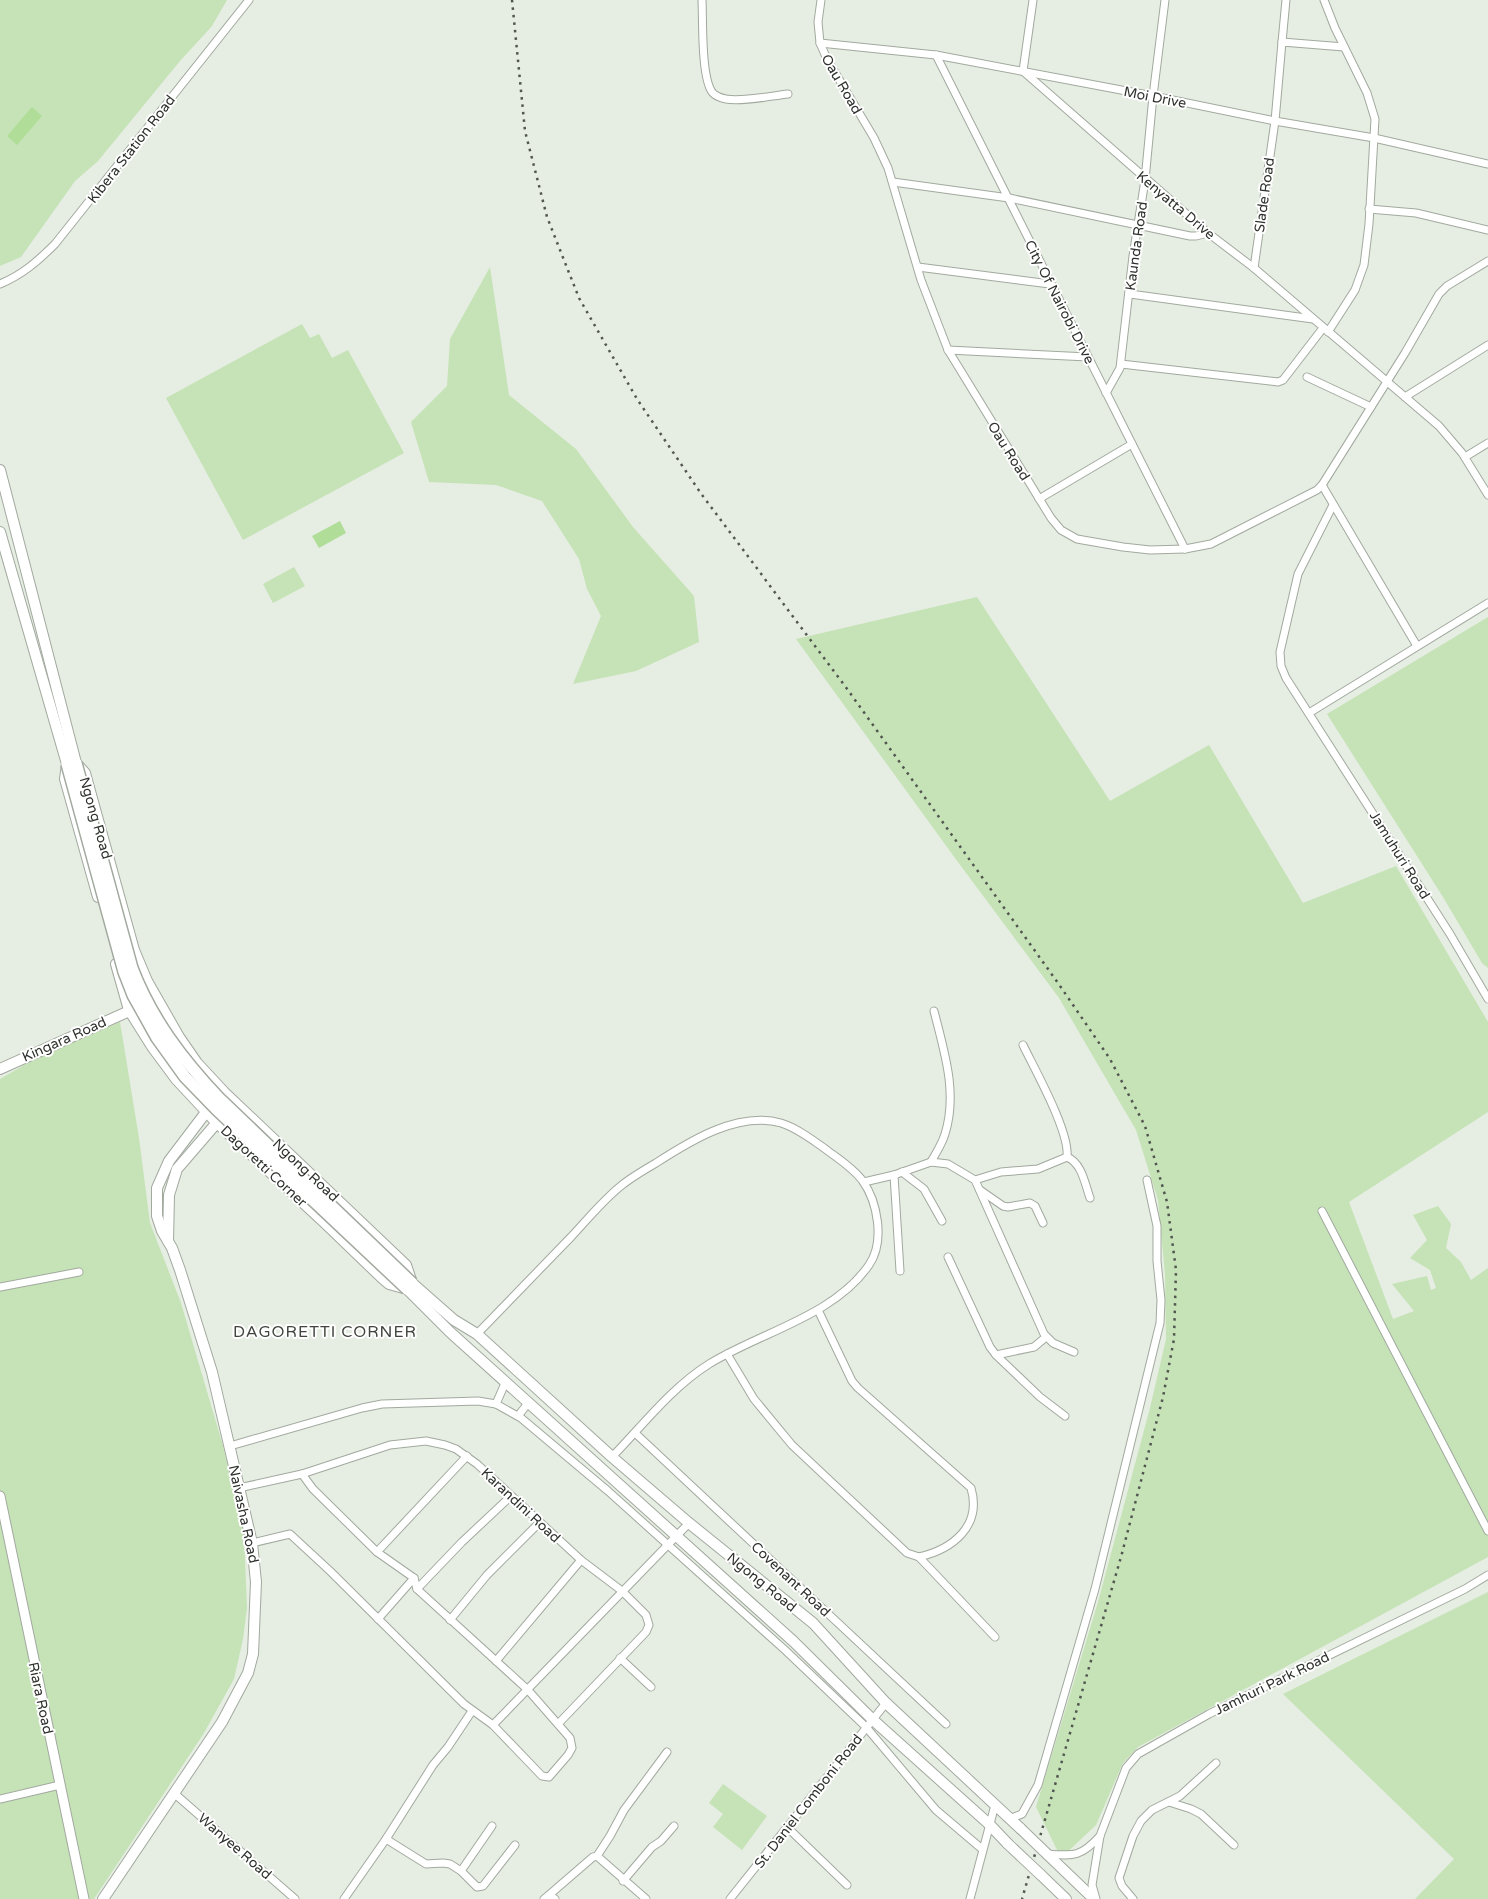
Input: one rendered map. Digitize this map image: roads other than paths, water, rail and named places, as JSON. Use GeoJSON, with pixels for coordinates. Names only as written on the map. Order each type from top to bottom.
{"type":"FeatureCollection","features":[{"type":"Feature","properties":{"kind":"main road"},"geometry":{"type":"LineString","coordinates":[[0,470],[46,643],[72,764]]}},
{"type":"Feature","properties":{"kind":"main road","name":"Ngong Road"},"geometry":{"type":"LineString","coordinates":[[0,532],[141,994],[174,1047],[198,1077],[221,1095],[342,1204],[406,1265],[409,1286]]}},
{"type":"Feature","properties":{"kind":"main road","name":"Ngong Road"},"geometry":{"type":"LineString","coordinates":[[72,764],[84,773],[134,950],[147,981],[179,1037],[221,1095]]}},
{"type":"Feature","properties":{"kind":"main road","name":"Ngong Road"},"geometry":{"type":"LineString","coordinates":[[72,764],[65,779],[129,1010],[153,1048],[176,1079],[216,1122]]}},
{"type":"Feature","properties":{"kind":"main road","name":"Ngong Road"},"geometry":{"type":"LineString","coordinates":[[72,764],[124,972],[133,995],[157,1038],[185,1077],[216,1109],[409,1286],[454,1320],[477,1334],[612,1457],[689,1523],[812,1623],[886,1703],[1095,1899]]}},
{"type":"Feature","properties":{"kind":"main road","name":"Kingara Road"},"geometry":{"type":"LineString","coordinates":[[0,1069],[156,999]]}},
{"type":"Feature","properties":{"kind":"main road"},"geometry":{"type":"LineString","coordinates":[[206,1112],[221,1095]]}},
{"type":"Feature","properties":{"kind":"main road"},"geometry":{"type":"LineString","coordinates":[[216,1122],[233,1106]]}},
{"type":"Feature","properties":{"kind":"main road","name":"Ngong Road"},"geometry":{"type":"LineString","coordinates":[[233,1106],[409,1286],[450,1332],[794,1641],[869,1723],[989,1824],[1061,1897]]}},
{"type":"Feature","properties":{"kind":"main road","name":"Naivasha Road"},"geometry":{"type":"LineString","coordinates":[[103,1899],[222,1722],[248,1673],[252,1660],[256,1589],[252,1543],[212,1372],[172,1248],[162,1231],[158,1216],[157,1188],[168,1161],[206,1112]]}},
{"type":"Feature","properties":{"kind":"main road","name":"Dagoretti Corner"},"geometry":{"type":"LineString","coordinates":[[168,1242],[169,1195],[177,1169],[216,1122],[325,1223]]}},
{"type":"Feature","properties":{"kind":"main road"},"geometry":{"type":"LineString","coordinates":[[325,1223],[342,1204]]}},
{"type":"Feature","properties":{"kind":"main road","name":"Ngong Road"},"geometry":{"type":"LineString","coordinates":[[325,1223],[389,1284],[409,1286]]}},
{"type":"Feature","properties":{"kind":"street","name":"Kibera Station Road"},"geometry":{"type":"LineString","coordinates":[[0,284],[31,267],[55,244],[249,0]]}},
{"type":"Feature","properties":{"kind":"street"},"geometry":{"type":"LineString","coordinates":[[702,0],[706,71],[709,86],[715,94],[727,99],[788,94]]}},
{"type":"Feature","properties":{"kind":"street","name":"Oau Road"},"geometry":{"type":"LineString","coordinates":[[821,0],[818,22],[820,43],[874,138],[893,182],[928,300],[948,350],[1039,499],[1061,530],[1077,539],[1150,550],[1185,549],[1211,544],[1306,496],[1322,485],[1386,382]]}},
{"type":"Feature","properties":{"kind":"street"},"geometry":{"type":"LineString","coordinates":[[1024,71],[1033,0]]}},
{"type":"Feature","properties":{"kind":"street","name":"Kaunda Road"},"geometry":{"type":"LineString","coordinates":[[1106,393],[1121,364],[1166,0]]}},
{"type":"Feature","properties":{"kind":"street","name":"Slade Road"},"geometry":{"type":"LineString","coordinates":[[1254,268],[1275,121],[1286,0]]}},
{"type":"Feature","properties":{"kind":"street"},"geometry":{"type":"LineString","coordinates":[[1121,364],[1278,382],[1283,380],[1326,330],[1355,290],[1364,265],[1369,224],[1374,138],[1373,111],[1361,79],[1344,47],[1324,0]]}},
{"type":"Feature","properties":{"kind":"street"},"geometry":{"type":"LineString","coordinates":[[1282,42],[1344,47]]}},
{"type":"Feature","properties":{"kind":"street","name":"Moi Drive"},"geometry":{"type":"LineString","coordinates":[[820,43],[936,55],[1275,121],[1374,138],[1488,164]]}},
{"type":"Feature","properties":{"kind":"street","name":"City Of Nairobi Drive"},"geometry":{"type":"LineString","coordinates":[[936,55],[1185,549]]}},
{"type":"Feature","properties":{"kind":"street","name":"Kenyatta Drive"},"geometry":{"type":"LineString","coordinates":[[1024,71],[1145,180],[1208,233],[1254,268],[1446,432],[1465,457],[1488,495]]}},
{"type":"Feature","properties":{"kind":"street"},"geometry":{"type":"LineString","coordinates":[[893,182],[1009,198],[1190,236],[1201,236],[1208,233]]}},
{"type":"Feature","properties":{"kind":"street"},"geometry":{"type":"LineString","coordinates":[[1369,209],[1416,213],[1488,230]]}},
{"type":"Feature","properties":{"kind":"street"},"geometry":{"type":"LineString","coordinates":[[1386,382],[1439,294],[1447,286],[1488,261]]}},
{"type":"Feature","properties":{"kind":"street"},"geometry":{"type":"LineString","coordinates":[[918,267],[1050,284]]}},
{"type":"Feature","properties":{"kind":"street"},"geometry":{"type":"LineString","coordinates":[[1130,294],[1313,319]]}},
{"type":"Feature","properties":{"kind":"street"},"geometry":{"type":"LineString","coordinates":[[1405,397],[1488,345]]}},
{"type":"Feature","properties":{"kind":"street"},"geometry":{"type":"LineString","coordinates":[[948,350],[1088,358]]}},
{"type":"Feature","properties":{"kind":"street"},"geometry":{"type":"LineString","coordinates":[[1306,377],[1371,407]]}},
{"type":"Feature","properties":{"kind":"street"},"geometry":{"type":"LineString","coordinates":[[1465,457],[1488,443]]}},
{"type":"Feature","properties":{"kind":"street"},"geometry":{"type":"LineString","coordinates":[[1039,499],[1132,444]]}},
{"type":"Feature","properties":{"kind":"street"},"geometry":{"type":"LineString","coordinates":[[1322,485],[1417,646]]}},
{"type":"Feature","properties":{"kind":"street","name":"Jamuhuri Road"},"geometry":{"type":"LineString","coordinates":[[1333,505],[1298,574],[1280,652],[1281,666],[1286,678],[1450,934],[1488,1000]]}},
{"type":"Feature","properties":{"kind":"street"},"geometry":{"type":"LineString","coordinates":[[1309,713],[1488,603]]}},
{"type":"Feature","properties":{"kind":"street"},"geometry":{"type":"LineString","coordinates":[[931,1162],[945,1133],[951,1100],[944,1050],[934,1012]]}},
{"type":"Feature","properties":{"kind":"street"},"geometry":{"type":"LineString","coordinates":[[1024,1045],[1061,1126],[1067,1148],[1067,1157]]}},
{"type":"Feature","properties":{"kind":"street"},"geometry":{"type":"LineString","coordinates":[[477,1334],[621,1185],[689,1142],[716,1130],[750,1122],[782,1123],[812,1140],[850,1167],[864,1182],[870,1195],[878,1229],[878,1244],[875,1255],[864,1272],[848,1289],[818,1310],[727,1354],[685,1381],[612,1457]]}},
{"type":"Feature","properties":{"kind":"street"},"geometry":{"type":"LineString","coordinates":[[975,1180],[1001,1172],[1038,1169],[1067,1157],[1072,1159],[1080,1169],[1090,1198]]}},
{"type":"Feature","properties":{"kind":"street"},"geometry":{"type":"LineString","coordinates":[[864,1182],[894,1175],[931,1162],[948,1164],[975,1180],[1046,1337],[1053,1343],[1074,1352]]}},
{"type":"Feature","properties":{"kind":"street"},"geometry":{"type":"LineString","coordinates":[[902,1172],[924,1189],[942,1221]]}},
{"type":"Feature","properties":{"kind":"street"},"geometry":{"type":"LineString","coordinates":[[894,1175],[900,1271]]}},
{"type":"Feature","properties":{"kind":"street"},"geometry":{"type":"LineString","coordinates":[[1009,1819],[1022,1814],[1038,1785],[1095,1589],[1160,1323],[1161,1300],[1157,1262],[1157,1226],[1147,1180]]}},
{"type":"Feature","properties":{"kind":"street"},"geometry":{"type":"LineString","coordinates":[[979,1190],[1004,1206],[1030,1203],[1034,1206],[1043,1223]]}},
{"type":"Feature","properties":{"kind":"street"},"geometry":{"type":"LineString","coordinates":[[1322,1211],[1488,1531]]}},
{"type":"Feature","properties":{"kind":"street"},"geometry":{"type":"LineString","coordinates":[[948,1257],[990,1348],[1040,1397],[1065,1416]]}},
{"type":"Feature","properties":{"kind":"street"},"geometry":{"type":"LineString","coordinates":[[0,1287],[80,1272]]}},
{"type":"Feature","properties":{"kind":"street"},"geometry":{"type":"LineString","coordinates":[[818,1310],[852,1380],[858,1388],[971,1488],[974,1509],[971,1521],[960,1538],[938,1550],[919,1557]]}},
{"type":"Feature","properties":{"kind":"street"},"geometry":{"type":"LineString","coordinates":[[996,1355],[1034,1347],[1046,1337]]}},
{"type":"Feature","properties":{"kind":"street"},"geometry":{"type":"LineString","coordinates":[[727,1354],[754,1399],[792,1445],[907,1553],[919,1557],[995,1637]]}},
{"type":"Feature","properties":{"kind":"street"},"geometry":{"type":"LineString","coordinates":[[496,1404],[506,1381]]}},
{"type":"Feature","properties":{"kind":"street"},"geometry":{"type":"LineString","coordinates":[[230,1446],[382,1404],[478,1401],[496,1404],[518,1416],[608,1491],[869,1723],[936,1810],[982,1850]]}},
{"type":"Feature","properties":{"kind":"street"},"geometry":{"type":"LineString","coordinates":[[518,1416],[529,1402]]}},
{"type":"Feature","properties":{"kind":"street","name":"Covenant Road"},"geometry":{"type":"LineString","coordinates":[[635,1433],[946,1724]]}},
{"type":"Feature","properties":{"kind":"street","name":"Karandini Road"},"geometry":{"type":"LineString","coordinates":[[239,1488],[302,1474],[390,1446],[418,1441],[430,1441],[445,1445],[467,1456],[581,1560],[622,1591],[646,1615],[648,1625],[646,1632],[559,1723]]}},
{"type":"Feature","properties":{"kind":"street"},"geometry":{"type":"LineString","coordinates":[[377,1552],[467,1456]]}},
{"type":"Feature","properties":{"kind":"street"},"geometry":{"type":"LineString","coordinates":[[252,1543],[290,1534],[472,1711],[493,1725],[542,1776],[546,1777],[553,1773],[572,1748],[570,1738],[559,1723],[528,1690],[417,1589],[414,1578],[377,1552],[313,1490],[302,1474]]}},
{"type":"Feature","properties":{"kind":"street","name":"Riara Road"},"geometry":{"type":"LineString","coordinates":[[0,1496],[84,1899]]}},
{"type":"Feature","properties":{"kind":"street"},"geometry":{"type":"LineString","coordinates":[[417,1589],[462,1542],[511,1496]]}},
{"type":"Feature","properties":{"kind":"street"},"geometry":{"type":"LineString","coordinates":[[450,1620],[487,1575],[540,1522]]}},
{"type":"Feature","properties":{"kind":"street"},"geometry":{"type":"LineString","coordinates":[[493,1725],[689,1523]]}},
{"type":"Feature","properties":{"kind":"street"},"geometry":{"type":"LineString","coordinates":[[496,1661],[581,1560]]}},
{"type":"Feature","properties":{"kind":"street","name":"Jamhuri Park Road"},"geometry":{"type":"LineString","coordinates":[[1095,1899],[1092,1885],[1100,1836],[1126,1768],[1134,1758],[1144,1750],[1209,1714],[1465,1589],[1488,1575]]}},
{"type":"Feature","properties":{"kind":"street"},"geometry":{"type":"LineString","coordinates":[[378,1619],[414,1578]]}},
{"type":"Feature","properties":{"kind":"street"},"geometry":{"type":"LineString","coordinates":[[620,1658],[651,1687]]}},
{"type":"Feature","properties":{"kind":"street","name":"St. Daniel Comboni Road"},"geometry":{"type":"LineString","coordinates":[[730,1899],[886,1703]]}},
{"type":"Feature","properties":{"kind":"street"},"geometry":{"type":"LineString","coordinates":[[344,1899],[386,1839],[433,1765],[448,1747],[472,1711]]}},
{"type":"Feature","properties":{"kind":"street"},"geometry":{"type":"LineString","coordinates":[[549,1898],[593,1857],[597,1856],[624,1810],[667,1752]]}},
{"type":"Feature","properties":{"kind":"street"},"geometry":{"type":"LineString","coordinates":[[1133,1899],[1122,1886],[1119,1878],[1133,1836],[1141,1821],[1152,1810],[1180,1796],[1216,1763]]}},
{"type":"Feature","properties":{"kind":"street"},"geometry":{"type":"LineString","coordinates":[[0,1799],[60,1785]]}},
{"type":"Feature","properties":{"kind":"street","name":"Wanyee Road"},"geometry":{"type":"LineString","coordinates":[[175,1794],[295,1899]]}},
{"type":"Feature","properties":{"kind":"street"},"geometry":{"type":"LineString","coordinates":[[1169,1802],[1200,1814],[1234,1845]]}},
{"type":"Feature","properties":{"kind":"street"},"geometry":{"type":"LineString","coordinates":[[970,1899],[994,1804]]}},
{"type":"Feature","properties":{"kind":"street"},"geometry":{"type":"LineString","coordinates":[[461,1871],[492,1826]]}},
{"type":"Feature","properties":{"kind":"street"},"geometry":{"type":"LineString","coordinates":[[624,1881],[652,1847],[674,1826]]}},
{"type":"Feature","properties":{"kind":"street"},"geometry":{"type":"LineString","coordinates":[[788,1828],[847,1885]]}},
{"type":"Feature","properties":{"kind":"street","name":"Jamhuri Park Road"},"geometry":{"type":"LineString","coordinates":[[1047,1854],[1079,1854],[1089,1848],[1100,1836]]}},
{"type":"Feature","properties":{"kind":"street"},"geometry":{"type":"LineString","coordinates":[[386,1839],[426,1864],[447,1863],[461,1871],[474,1886],[483,1886],[515,1845]]}},
{"type":"Feature","properties":{"kind":"street"},"geometry":{"type":"LineString","coordinates":[[597,1856],[646,1899]]}},
{"type":"Feature","properties":{"kind":"railway"},"geometry":{"type":"LineString","coordinates":[[512,0],[525,131],[547,217],[579,298],[637,399],[702,495],[845,686],[1058,983],[1110,1059],[1145,1126],[1167,1202],[1176,1270],[1174,1339],[1163,1397],[1121,1557],[1022,1899]]}},
{"type":"Feature","properties":{"kind":"district","name":"DAGORETTI CORNER"},"geometry":{"type":"Point","coordinates":[325,1331]}}]}
